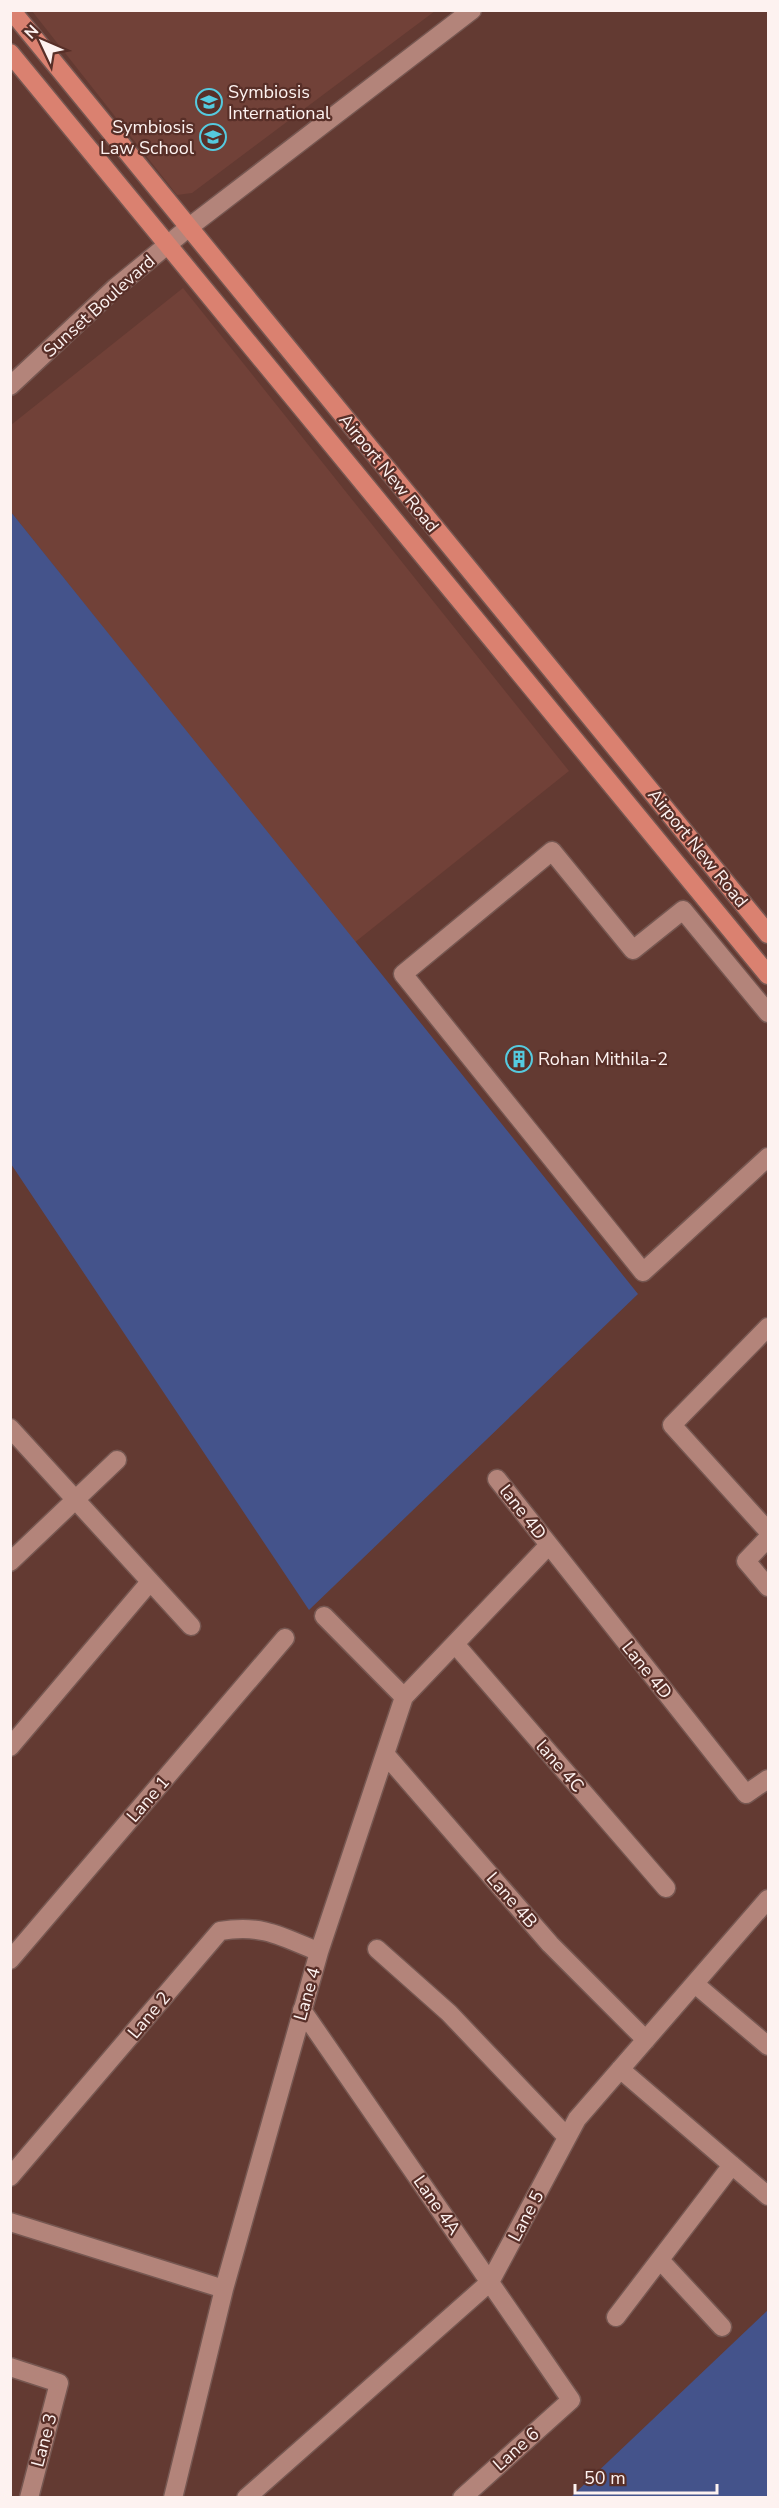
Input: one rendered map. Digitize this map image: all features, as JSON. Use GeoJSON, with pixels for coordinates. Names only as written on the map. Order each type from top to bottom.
{"type":"FeatureCollection","features":[{"type":"Feature","properties":{"kind":"main road","name":"Airport New Road"},"geometry":{"type":"LineString","coordinates":[[10,10],[768,934]]}},
{"type":"Feature","properties":{"kind":"main road","name":"Airport New Road"},"geometry":{"type":"LineString","coordinates":[[10,53],[768,975]]}},
{"type":"Feature","properties":{"kind":"street","name":"Sunset Boulevard"},"geometry":{"type":"LineString","coordinates":[[10,386],[116,287],[167,245],[472,10]]}},
{"type":"Feature","properties":{"kind":"street"},"geometry":{"type":"LineString","coordinates":[[768,1013],[683,910],[633,950],[552,850],[403,974],[643,1272],[768,1157]]}},
{"type":"Feature","properties":{"kind":"street"},"geometry":{"type":"LineString","coordinates":[[768,1327],[672,1425],[768,1531]]}},
{"type":"Feature","properties":{"kind":"street"},"geometry":{"type":"LineString","coordinates":[[10,1428],[149,1583],[191,1626]]}},
{"type":"Feature","properties":{"kind":"street"},"geometry":{"type":"LineString","coordinates":[[10,1562],[117,1460]]}},
{"type":"Feature","properties":{"kind":"street","name":"lane 4D"},"geometry":{"type":"LineString","coordinates":[[497,1479],[548,1546]]}},
{"type":"Feature","properties":{"kind":"street"},"geometry":{"type":"LineString","coordinates":[[768,1538],[746,1561],[768,1587]]}},
{"type":"Feature","properties":{"kind":"street","name":"Lane 4"},"geometry":{"type":"LineString","coordinates":[[173,2498],[225,2289],[318,1952],[404,1697],[548,1546]]}},
{"type":"Feature","properties":{"kind":"street","name":"Lane 4D"},"geometry":{"type":"LineString","coordinates":[[548,1546],[746,1794],[768,1779]]}},
{"type":"Feature","properties":{"kind":"street"},"geometry":{"type":"LineString","coordinates":[[10,1747],[149,1583]]}},
{"type":"Feature","properties":{"kind":"street"},"geometry":{"type":"LineString","coordinates":[[324,1616],[404,1697]]}},
{"type":"Feature","properties":{"kind":"street","name":"Lane 1"},"geometry":{"type":"LineString","coordinates":[[10,1960],[285,1638]]}},
{"type":"Feature","properties":{"kind":"street","name":"lane 4C"},"geometry":{"type":"LineString","coordinates":[[455,1644],[666,1888]]}},
{"type":"Feature","properties":{"kind":"street","name":"Lane 4B"},"geometry":{"type":"LineString","coordinates":[[385,1754],[550,1944],[646,2040]]}},
{"type":"Feature","properties":{"kind":"street","name":"Lane 5"},"geometry":{"type":"LineString","coordinates":[[246,2498],[490,2282],[577,2119],[768,1899]]}},
{"type":"Feature","properties":{"kind":"street","name":"Lane 2"},"geometry":{"type":"LineString","coordinates":[[10,2177],[220,1931],[244,1927],[271,1932],[318,1952]]}},
{"type":"Feature","properties":{"kind":"street"},"geometry":{"type":"LineString","coordinates":[[377,1949],[449,2013],[567,2138]]}},
{"type":"Feature","properties":{"kind":"street"},"geometry":{"type":"LineString","coordinates":[[695,1984],[768,2046]]}},
{"type":"Feature","properties":{"kind":"street","name":"Lane 4A"},"geometry":{"type":"LineString","coordinates":[[302,2010],[571,2400]]}},
{"type":"Feature","properties":{"kind":"street"},"geometry":{"type":"LineString","coordinates":[[621,2069],[768,2196]]}},
{"type":"Feature","properties":{"kind":"street"},"geometry":{"type":"LineString","coordinates":[[616,2317],[732,2165]]}},
{"type":"Feature","properties":{"kind":"street"},"geometry":{"type":"LineString","coordinates":[[10,2222],[225,2289]]}},
{"type":"Feature","properties":{"kind":"street"},"geometry":{"type":"LineString","coordinates":[[660,2260],[722,2327]]}},
{"type":"Feature","properties":{"kind":"street","name":"Lane 3"},"geometry":{"type":"LineString","coordinates":[[10,2367],[59,2383],[29,2498]]}},
{"type":"Feature","properties":{"kind":"street","name":"Lane 6"},"geometry":{"type":"LineString","coordinates":[[462,2498],[571,2400]]}},
{"type":"Feature","properties":{"kind":"shaded area","name":"Symbiosis International"},"geometry":{"type":"Polygon","coordinates":[[[32,11],[435,11],[192,193],[177,195],[32,11]]]}},
{"type":"Feature","properties":{"kind":"shaded area"},"geometry":{"type":"Polygon","coordinates":[[[183,288],[569,771],[354,943],[11,512],[11,425],[183,288]]]}},
{"type":"Feature","properties":{"kind":"shaded area"},"geometry":{"type":"Polygon","coordinates":[[[11,512],[638,1294],[309,1610],[11,1164],[11,512]]]}},
{"type":"Feature","properties":{"kind":"shaded area"},"geometry":{"type":"Polygon","coordinates":[[[768,2310],[768,2497],[571,2497],[768,2310]]]}},
{"type":"Feature","properties":{"kind":"place","name":"Symbiosis International"},"geometry":{"type":"Point","coordinates":[209,102]}},
{"type":"Feature","properties":{"kind":"place","name":"Symbiosis Law School"},"geometry":{"type":"Point","coordinates":[213,137]}},
{"type":"Feature","properties":{"kind":"place","name":"Rohan Mithila-2"},"geometry":{"type":"Point","coordinates":[519,1059]}}]}
